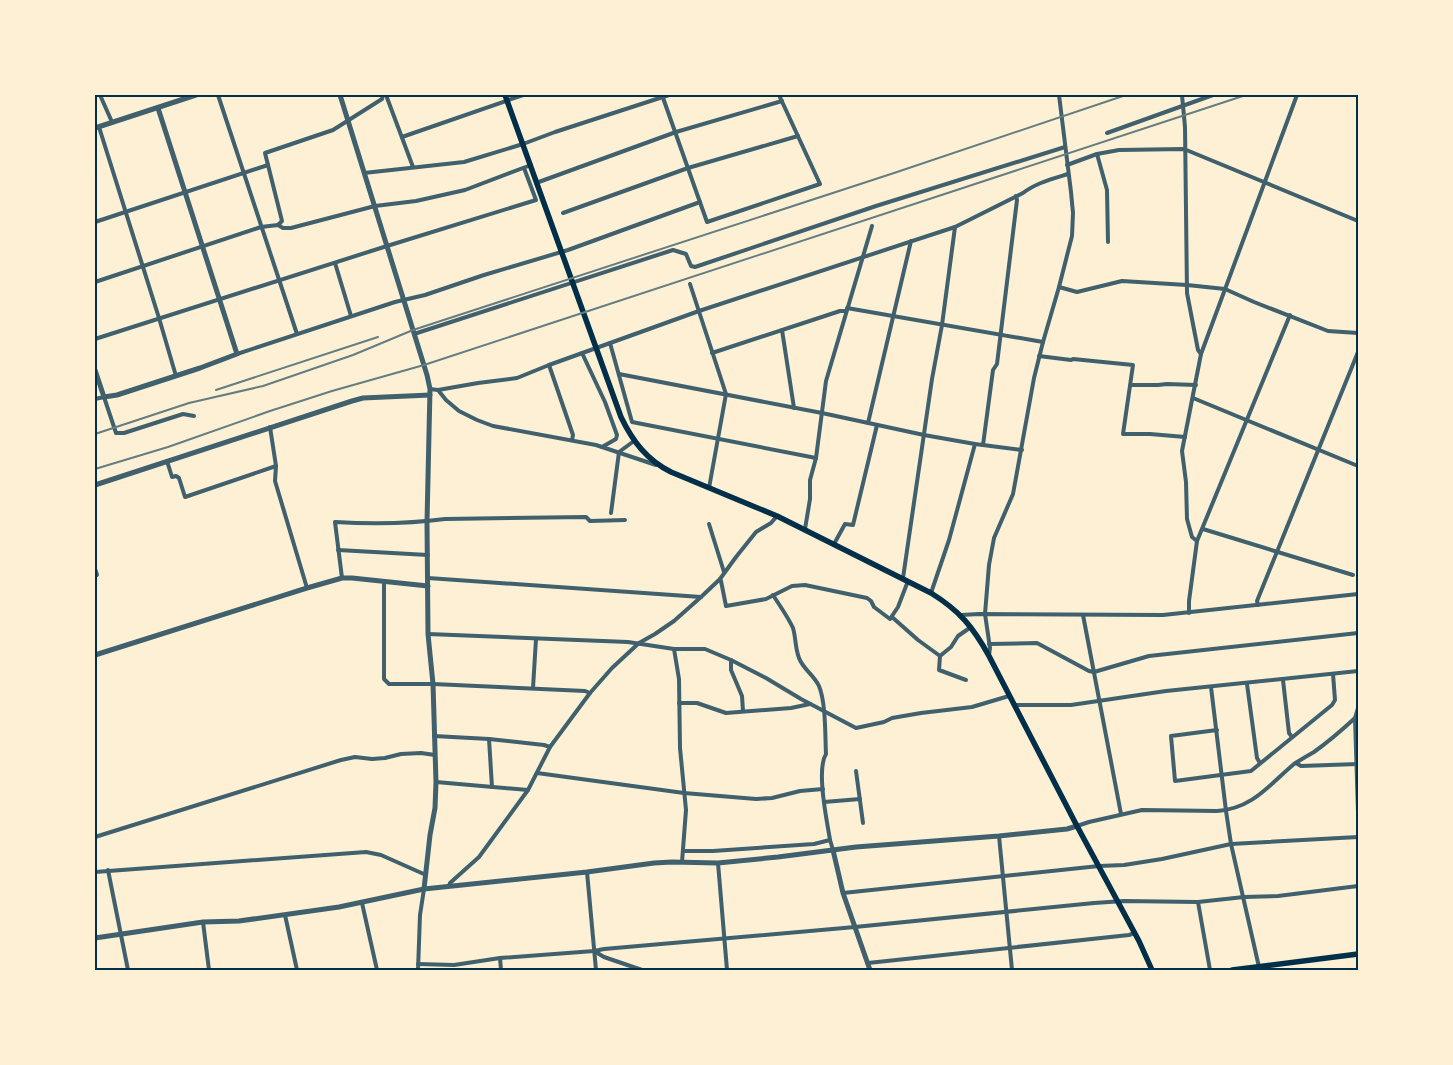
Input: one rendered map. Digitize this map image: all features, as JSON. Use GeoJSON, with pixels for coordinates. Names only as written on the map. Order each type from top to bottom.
{"type":"FeatureCollection","features":[{"type":"Feature","properties":{"kind":"main road"},"geometry":{"type":"LineString","coordinates":[[506,98],[621,418],[634,441],[658,466],[804,529],[932,593],[949,604],[961,615],[989,656],[1077,826],[1100,866],[1152,970]]}},
{"type":"Feature","properties":{"kind":"main road"},"geometry":{"type":"LineString","coordinates":[[1232,970],[1261,968],[1358,954]]}},
{"type":"Feature","properties":{"kind":"street"},"geometry":{"type":"LineString","coordinates":[[100,95],[112,122]]}},
{"type":"Feature","properties":{"kind":"street"},"geometry":{"type":"LineString","coordinates":[[176,376],[160,318],[126,211],[97,128],[196,95]]}},
{"type":"Feature","properties":{"kind":"street"},"geometry":{"type":"LineString","coordinates":[[218,95],[297,334]]}},
{"type":"Feature","properties":{"kind":"street"},"geometry":{"type":"LineString","coordinates":[[340,95],[427,375],[430,392],[427,522],[428,634],[433,684],[436,782],[435,808],[420,915],[418,970]]}},
{"type":"Feature","properties":{"kind":"street"},"geometry":{"type":"LineString","coordinates":[[278,225],[282,220],[265,153],[334,130],[382,99],[385,95],[413,167]]}},
{"type":"Feature","properties":{"kind":"street"},"geometry":{"type":"LineString","coordinates":[[402,137],[506,98],[523,95]]}},
{"type":"Feature","properties":{"kind":"street"},"geometry":{"type":"LineString","coordinates":[[364,173],[464,162],[669,95]]}},
{"type":"Feature","properties":{"kind":"street"},"geometry":{"type":"LineString","coordinates":[[663,96],[707,222],[820,184],[779,95]]}},
{"type":"Feature","properties":{"kind":"street"},"geometry":{"type":"LineString","coordinates":[[989,656],[990,648],[985,614],[989,565],[994,538],[1013,494],[1039,356],[1072,236],[1073,213],[1058,95]]}},
{"type":"Feature","properties":{"kind":"street"},"geometry":{"type":"LineString","coordinates":[[1182,95],[1187,285],[1198,350],[1201,354]]}},
{"type":"Feature","properties":{"kind":"street"},"geometry":{"type":"LineString","coordinates":[[1106,133],[1213,95]]}},
{"type":"Feature","properties":{"kind":"street"},"geometry":{"type":"LineString","coordinates":[[1197,541],[1192,537],[1187,519],[1186,482],[1182,451],[1201,354],[1297,95]]}},
{"type":"Feature","properties":{"kind":"street"},"geometry":{"type":"LineString","coordinates":[[538,186],[676,132],[782,101]]}},
{"type":"Feature","properties":{"kind":"street"},"geometry":{"type":"LineString","coordinates":[[158,108],[236,354]]}},
{"type":"Feature","properties":{"kind":"street"},"geometry":{"type":"LineString","coordinates":[[562,213],[688,168],[798,136]]}},
{"type":"Feature","properties":{"kind":"street"},"geometry":{"type":"LineString","coordinates":[[414,334],[673,250],[686,254],[691,266],[695,267],[876,206],[1066,147]]}},
{"type":"Feature","properties":{"kind":"street"},"geometry":{"type":"LineString","coordinates":[[1068,165],[1097,154],[1120,150],[1184,149],[1358,222]]}},
{"type":"Feature","properties":{"kind":"street"},"geometry":{"type":"LineString","coordinates":[[1097,154],[1107,190],[1108,242]]}},
{"type":"Feature","properties":{"kind":"street"},"geometry":{"type":"LineString","coordinates":[[95,222],[268,165]]}},
{"type":"Feature","properties":{"kind":"street"},"geometry":{"type":"LineString","coordinates":[[95,282],[261,227],[278,225],[283,228],[291,228],[374,206],[416,201],[464,190],[531,165]]}},
{"type":"Feature","properties":{"kind":"street"},"geometry":{"type":"LineString","coordinates":[[95,339],[536,200],[524,168]]}},
{"type":"Feature","properties":{"kind":"street"},"geometry":{"type":"LineString","coordinates":[[95,485],[363,398],[430,392],[517,378],[699,311],[955,228],[1043,182],[1068,174]]}},
{"type":"Feature","properties":{"kind":"street"},"geometry":{"type":"LineString","coordinates":[[983,445],[993,370],[997,364],[1016,196]]}},
{"type":"Feature","properties":{"kind":"street"},"geometry":{"type":"LineString","coordinates":[[95,399],[118,395],[351,316],[568,250],[700,202]]}},
{"type":"Feature","properties":{"kind":"street"},"geometry":{"type":"LineString","coordinates":[[804,529],[810,499],[810,480],[816,458],[826,381],[872,226]]}},
{"type":"Feature","properties":{"kind":"street"},"geometry":{"type":"LineString","coordinates":[[892,617],[898,607],[906,580],[924,435],[942,325],[955,228]]}},
{"type":"Feature","properties":{"kind":"street"},"geometry":{"type":"LineString","coordinates":[[868,423],[911,241]]}},
{"type":"Feature","properties":{"kind":"street"},"geometry":{"type":"LineString","coordinates":[[335,263],[351,316]]}},
{"type":"Feature","properties":{"kind":"street"},"geometry":{"type":"LineString","coordinates":[[1059,287],[1077,292],[1122,281],[1225,289],[1328,331],[1358,332]]}},
{"type":"Feature","properties":{"kind":"street"},"geometry":{"type":"LineString","coordinates":[[690,284],[726,394],[709,488]]}},
{"type":"Feature","properties":{"kind":"street"},"geometry":{"type":"LineString","coordinates":[[712,353],[847,309],[1043,342]]}},
{"type":"Feature","properties":{"kind":"street"},"geometry":{"type":"LineString","coordinates":[[1189,613],[1197,541],[1290,316]]}},
{"type":"Feature","properties":{"kind":"street"},"geometry":{"type":"LineString","coordinates":[[782,330],[794,408]]}},
{"type":"Feature","properties":{"kind":"street"},"geometry":{"type":"LineString","coordinates":[[610,343],[632,422],[816,458]]}},
{"type":"Feature","properties":{"kind":"street"},"geometry":{"type":"LineString","coordinates":[[1258,605],[1257,601],[1276,552],[1358,352]]}},
{"type":"Feature","properties":{"kind":"street"},"geometry":{"type":"LineString","coordinates":[[582,353],[618,434],[616,439],[602,447]]}},
{"type":"Feature","properties":{"kind":"street"},"geometry":{"type":"LineString","coordinates":[[1039,356],[1133,364],[1123,434],[1185,437]]}},
{"type":"Feature","properties":{"kind":"street"},"geometry":{"type":"LineString","coordinates":[[549,365],[573,434],[572,440]]}},
{"type":"Feature","properties":{"kind":"street"},"geometry":{"type":"LineString","coordinates":[[95,370],[116,433],[124,433],[182,414],[194,416]]}},
{"type":"Feature","properties":{"kind":"street"},"geometry":{"type":"LineString","coordinates":[[619,374],[822,413],[924,435],[1022,450]]}},
{"type":"Feature","properties":{"kind":"street"},"geometry":{"type":"LineString","coordinates":[[1131,385],[1158,386],[1167,384],[1196,386]]}},
{"type":"Feature","properties":{"kind":"street"},"geometry":{"type":"LineString","coordinates":[[438,390],[459,411],[492,426],[602,447],[658,466]]}},
{"type":"Feature","properties":{"kind":"street"},"geometry":{"type":"LineString","coordinates":[[1193,398],[1358,466]]}},
{"type":"Feature","properties":{"kind":"street"},"geometry":{"type":"LineString","coordinates":[[834,544],[845,524],[852,525],[877,425]]}},
{"type":"Feature","properties":{"kind":"street"},"geometry":{"type":"LineString","coordinates":[[270,427],[276,466],[275,481],[307,588]]}},
{"type":"Feature","properties":{"kind":"street"},"geometry":{"type":"LineString","coordinates":[[611,513],[619,452],[634,441]]}},
{"type":"Feature","properties":{"kind":"street"},"geometry":{"type":"LineString","coordinates":[[932,593],[950,540],[975,444]]}},
{"type":"Feature","properties":{"kind":"street"},"geometry":{"type":"LineString","coordinates":[[167,461],[172,477],[176,476],[179,478],[185,497],[276,466]]}},
{"type":"Feature","properties":{"kind":"street"},"geometry":{"type":"LineString","coordinates":[[449,886],[450,882],[479,856],[528,790],[550,747],[590,693],[612,668],[639,643],[674,621],[701,597],[720,579],[756,532],[771,523],[777,516]]}},
{"type":"Feature","properties":{"kind":"street"},"geometry":{"type":"LineString","coordinates":[[342,578],[335,522],[367,524],[427,522],[445,519],[586,517],[590,521],[625,520]]}},
{"type":"Feature","properties":{"kind":"street"},"geometry":{"type":"LineString","coordinates":[[709,524],[724,572]]}},
{"type":"Feature","properties":{"kind":"street"},"geometry":{"type":"LineString","coordinates":[[1203,529],[1353,575]]}},
{"type":"Feature","properties":{"kind":"street"},"geometry":{"type":"LineString","coordinates":[[338,550],[428,555]]}},
{"type":"Feature","properties":{"kind":"street"},"geometry":{"type":"LineString","coordinates":[[95,568],[97,575]]}},
{"type":"Feature","properties":{"kind":"street"},"geometry":{"type":"LineString","coordinates":[[95,655],[342,578],[428,586]]}},
{"type":"Feature","properties":{"kind":"street"},"geometry":{"type":"LineString","coordinates":[[428,578],[701,597]]}},
{"type":"Feature","properties":{"kind":"street"},"geometry":{"type":"LineString","coordinates":[[720,579],[726,606],[757,601],[792,586],[805,585],[867,598],[871,601],[874,608],[890,619],[892,617],[940,656]]}},
{"type":"Feature","properties":{"kind":"street"},"geometry":{"type":"LineString","coordinates":[[384,581],[384,679],[389,684],[584,690],[590,693]]}},
{"type":"Feature","properties":{"kind":"street"},"geometry":{"type":"LineString","coordinates":[[961,615],[1163,615],[1358,594]]}},
{"type":"Feature","properties":{"kind":"street"},"geometry":{"type":"LineString","coordinates":[[773,595],[792,627],[795,635],[796,650],[801,663],[818,685],[821,692],[826,754],[822,767],[823,789],[830,840],[844,892],[870,970]]}},
{"type":"Feature","properties":{"kind":"street"},"geometry":{"type":"LineString","coordinates":[[1083,615],[1121,814]]}},
{"type":"Feature","properties":{"kind":"street"},"geometry":{"type":"LineString","coordinates":[[966,680],[938,670],[940,656],[951,647],[958,636],[971,627]]}},
{"type":"Feature","properties":{"kind":"street"},"geometry":{"type":"LineString","coordinates":[[989,644],[1037,643],[1094,672],[1149,656],[1358,633]]}},
{"type":"Feature","properties":{"kind":"street"},"geometry":{"type":"LineString","coordinates":[[428,634],[639,643],[674,649],[711,651],[766,678],[856,728],[884,722],[892,718],[972,707],[1009,696]]}},
{"type":"Feature","properties":{"kind":"street"},"geometry":{"type":"LineString","coordinates":[[533,688],[536,639]]}},
{"type":"Feature","properties":{"kind":"street"},"geometry":{"type":"LineString","coordinates":[[674,649],[679,679],[680,748],[686,810],[682,862]]}},
{"type":"Feature","properties":{"kind":"street"},"geometry":{"type":"LineString","coordinates":[[731,660],[732,670],[742,696],[743,711]]}},
{"type":"Feature","properties":{"kind":"street"},"geometry":{"type":"LineString","coordinates":[[1014,705],[1070,705],[1137,695],[1358,671]]}},
{"type":"Feature","properties":{"kind":"street"},"geometry":{"type":"LineString","coordinates":[[1217,730],[1171,736],[1175,781],[1251,771],[1332,705],[1335,700],[1333,674]]}},
{"type":"Feature","properties":{"kind":"street"},"geometry":{"type":"LineString","coordinates":[[1283,680],[1289,732],[1292,737]]}},
{"type":"Feature","properties":{"kind":"street"},"geometry":{"type":"LineString","coordinates":[[1247,684],[1257,758],[1260,763]]}},
{"type":"Feature","properties":{"kind":"street"},"geometry":{"type":"LineString","coordinates":[[1211,687],[1231,844],[1261,968]]}},
{"type":"Feature","properties":{"kind":"street"},"geometry":{"type":"LineString","coordinates":[[679,703],[697,703],[726,713],[791,708],[810,704]]}},
{"type":"Feature","properties":{"kind":"street"},"geometry":{"type":"LineString","coordinates":[[1358,708],[1356,718],[1358,812]]}},
{"type":"Feature","properties":{"kind":"street"},"geometry":{"type":"LineString","coordinates":[[95,938],[203,922],[239,921],[285,915],[362,903],[424,888],[587,872],[654,863],[718,863],[856,847],[1067,829],[1142,810],[1226,811],[1242,806],[1265,790],[1296,763],[1356,718]]}},
{"type":"Feature","properties":{"kind":"street"},"geometry":{"type":"LineString","coordinates":[[434,736],[489,739],[550,747]]}},
{"type":"Feature","properties":{"kind":"street"},"geometry":{"type":"LineString","coordinates":[[489,739],[492,787]]}},
{"type":"Feature","properties":{"kind":"street"},"geometry":{"type":"LineString","coordinates":[[95,837],[341,760],[355,757],[385,758],[401,754],[435,754]]}},
{"type":"Feature","properties":{"kind":"street"},"geometry":{"type":"LineString","coordinates":[[1296,763],[1301,766],[1357,764]]}},
{"type":"Feature","properties":{"kind":"street"},"geometry":{"type":"LineString","coordinates":[[856,772],[863,823]]}},
{"type":"Feature","properties":{"kind":"street"},"geometry":{"type":"LineString","coordinates":[[536,773],[684,793],[756,799],[823,789]]}},
{"type":"Feature","properties":{"kind":"street"},"geometry":{"type":"LineString","coordinates":[[436,782],[528,790]]}},
{"type":"Feature","properties":{"kind":"street"},"geometry":{"type":"LineString","coordinates":[[824,802],[860,799]]}},
{"type":"Feature","properties":{"kind":"street"},"geometry":{"type":"LineString","coordinates":[[999,836],[1012,970]]}},
{"type":"Feature","properties":{"kind":"street"},"geometry":{"type":"LineString","coordinates":[[844,892],[1124,865],[1231,844],[1358,837]]}},
{"type":"Feature","properties":{"kind":"street"},"geometry":{"type":"LineString","coordinates":[[683,851],[713,851],[814,844],[830,840]]}},
{"type":"Feature","properties":{"kind":"street"},"geometry":{"type":"LineString","coordinates":[[95,872],[366,852],[381,855],[426,875]]}},
{"type":"Feature","properties":{"kind":"street"},"geometry":{"type":"LineString","coordinates":[[718,863],[727,970]]}},
{"type":"Feature","properties":{"kind":"street"},"geometry":{"type":"LineString","coordinates":[[108,870],[128,970]]}},
{"type":"Feature","properties":{"kind":"street"},"geometry":{"type":"LineString","coordinates":[[587,872],[596,970]]}},
{"type":"Feature","properties":{"kind":"street"},"geometry":{"type":"LineString","coordinates":[[418,964],[454,965],[500,958],[855,927],[1117,901],[1198,902],[1244,897],[1278,896],[1358,886]]}},
{"type":"Feature","properties":{"kind":"street"},"geometry":{"type":"LineString","coordinates":[[1198,902],[1210,970]]}},
{"type":"Feature","properties":{"kind":"street"},"geometry":{"type":"LineString","coordinates":[[362,903],[377,970]]}},
{"type":"Feature","properties":{"kind":"street"},"geometry":{"type":"LineString","coordinates":[[285,915],[297,970]]}},
{"type":"Feature","properties":{"kind":"street"},"geometry":{"type":"LineString","coordinates":[[203,922],[209,970]]}},
{"type":"Feature","properties":{"kind":"street"},"geometry":{"type":"LineString","coordinates":[[868,963],[1134,933]]}},
{"type":"Feature","properties":{"kind":"street"},"geometry":{"type":"LineString","coordinates":[[594,951],[604,957],[642,970]]}},
{"type":"Feature","properties":{"kind":"street"},"geometry":{"type":"LineString","coordinates":[[500,958],[500,970]]}},
{"type":"Feature","properties":{"kind":"railway"},"geometry":{"type":"LineString","coordinates":[[95,434],[189,403],[263,386],[353,355],[413,330],[1126,95]]}},
{"type":"Feature","properties":{"kind":"railway"},"geometry":{"type":"LineString","coordinates":[[95,469],[168,447],[332,391],[424,365],[1246,95]]}},
{"type":"Feature","properties":{"kind":"railway"},"geometry":{"type":"LineString","coordinates":[[216,390],[378,337]]}}]}
